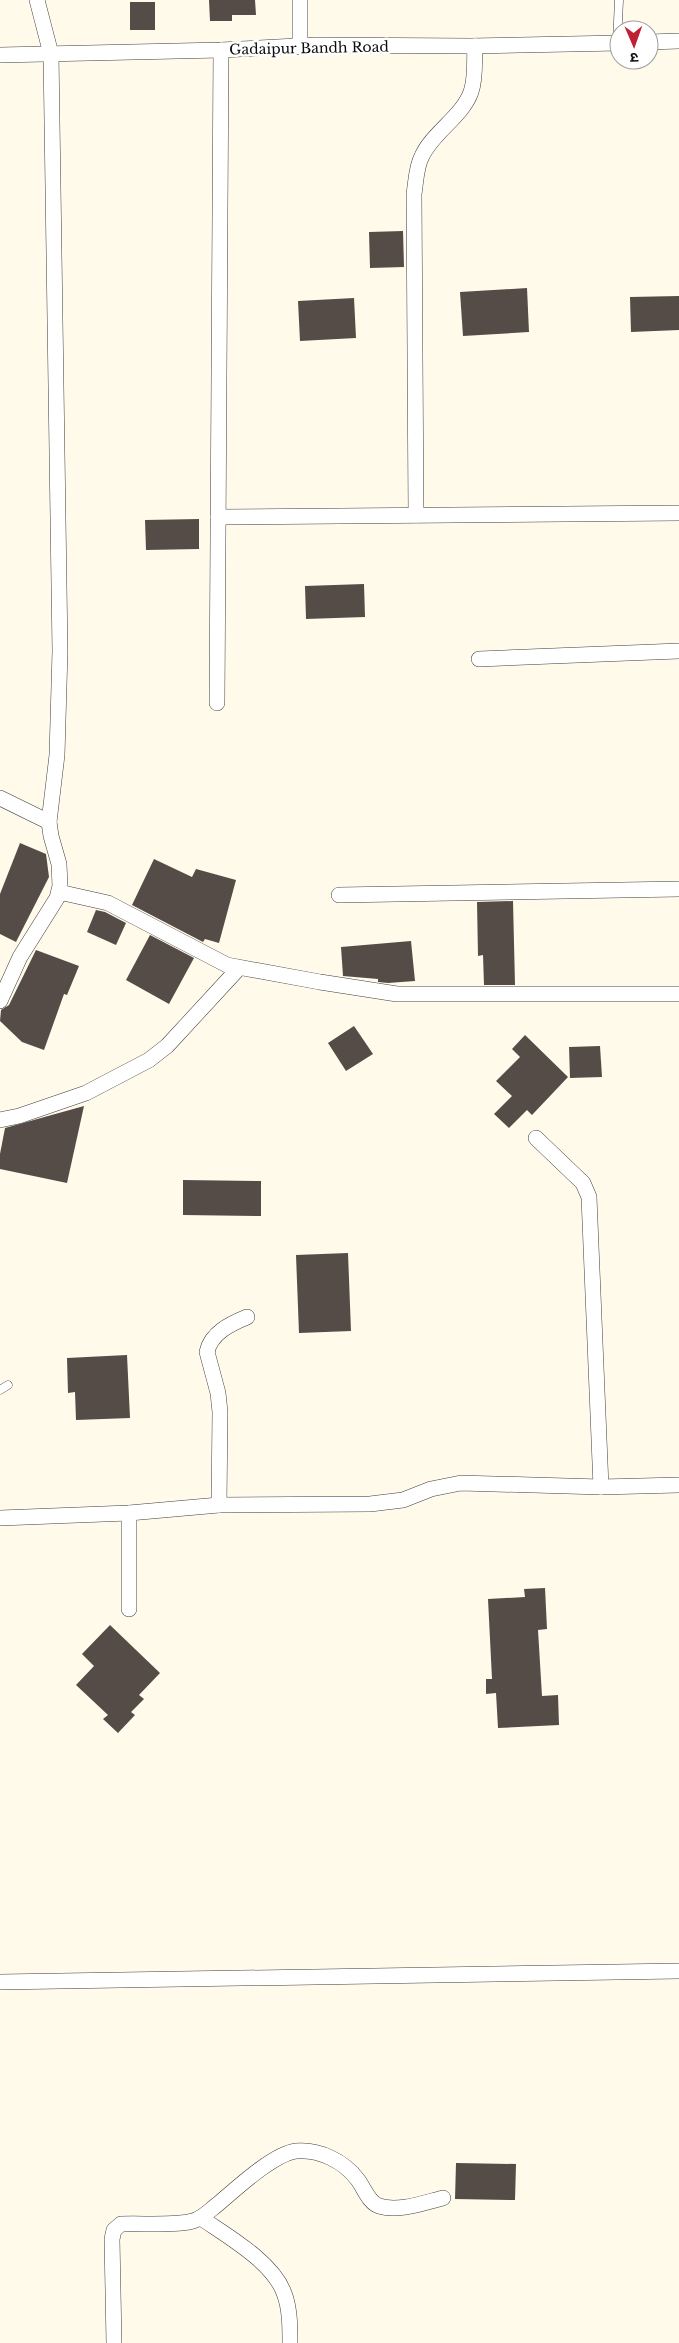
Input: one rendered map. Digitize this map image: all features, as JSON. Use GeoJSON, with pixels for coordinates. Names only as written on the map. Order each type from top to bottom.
{"type":"FeatureCollection","features":[{"type":"Feature","properties":{"kind":"street"},"geometry":{"type":"LineString","coordinates":[[0,1000],[20,957],[59,892],[59,864],[49,822],[58,755],[60,651],[51,54],[37,0]]}},
{"type":"Feature","properties":{"kind":"street"},"geometry":{"type":"LineString","coordinates":[[300,0],[300,47]]}},
{"type":"Feature","properties":{"kind":"street"},"geometry":{"type":"LineString","coordinates":[[659,42],[679,41]]}},
{"type":"Feature","properties":{"kind":"street","name":"Gadaipur Bandh Road"},"geometry":{"type":"LineString","coordinates":[[0,56],[221,50],[315,45],[475,46],[609,43]]}},
{"type":"Feature","properties":{"kind":"street"},"geometry":{"type":"LineString","coordinates":[[416,515],[414,194],[421,157],[432,140],[457,113],[470,94],[474,78],[475,46]]}},
{"type":"Feature","properties":{"kind":"street"},"geometry":{"type":"LineString","coordinates":[[217,703],[221,50]]}},
{"type":"Feature","properties":{"kind":"street"},"geometry":{"type":"LineString","coordinates":[[218,516],[679,513]]}},
{"type":"Feature","properties":{"kind":"street"},"geometry":{"type":"LineString","coordinates":[[479,659],[679,651]]}},
{"type":"Feature","properties":{"kind":"street"},"geometry":{"type":"LineString","coordinates":[[0,798],[49,822]]}},
{"type":"Feature","properties":{"kind":"street"},"geometry":{"type":"LineString","coordinates":[[339,896],[679,889]]}},
{"type":"Feature","properties":{"kind":"street"},"geometry":{"type":"LineString","coordinates":[[59,892],[108,903],[215,959],[239,968],[397,994],[679,994]]}},
{"type":"Feature","properties":{"kind":"street"},"geometry":{"type":"LineString","coordinates":[[0,1120],[19,1116],[86,1093],[149,1060],[166,1046],[239,968]]}},
{"type":"Feature","properties":{"kind":"street"},"geometry":{"type":"LineString","coordinates":[[536,1138],[583,1183],[590,1197],[601,1487]]}},
{"type":"Feature","properties":{"kind":"street"},"geometry":{"type":"LineString","coordinates":[[219,1505],[220,1412],[218,1393],[206,1352],[208,1346],[223,1329],[247,1317]]}},
{"type":"Feature","properties":{"kind":"street"},"geometry":{"type":"LineString","coordinates":[[0,1518],[129,1513],[219,1505],[380,1503],[403,1500],[431,1489],[461,1483],[601,1487],[679,1485]]}},
{"type":"Feature","properties":{"kind":"street"},"geometry":{"type":"LineString","coordinates":[[129,1513],[129,1609]]}},
{"type":"Feature","properties":{"kind":"street"},"geometry":{"type":"LineString","coordinates":[[0,1982],[679,1971]]}},
{"type":"Feature","properties":{"kind":"street"},"geometry":{"type":"LineString","coordinates":[[114,2343],[112,2239],[114,2230],[121,2224],[186,2222],[201,2218],[270,2163],[286,2153],[297,2151],[311,2151],[336,2160],[354,2175],[370,2199],[379,2206],[404,2207],[443,2198]]}},
{"type":"Feature","properties":{"kind":"street"},"geometry":{"type":"LineString","coordinates":[[201,2218],[245,2248],[277,2280],[284,2292],[288,2307],[290,2343]]}},
{"type":"Feature","properties":{"kind":"lane"},"geometry":{"type":"LineString","coordinates":[[619,0],[619,20]]}},
{"type":"Feature","properties":{"kind":"lane"},"geometry":{"type":"LineString","coordinates":[[0,1390],[8,1385]]}},
{"type":"Feature","properties":{"kind":"building"},"geometry":{"type":"Polygon","coordinates":[[[209,0],[255,0],[256,15],[232,15],[232,21],[210,21],[209,0]]]}},
{"type":"Feature","properties":{"kind":"building"},"geometry":{"type":"Polygon","coordinates":[[[130,2],[155,2],[155,30],[130,30],[130,2]]]}},
{"type":"Feature","properties":{"kind":"building"},"geometry":{"type":"Polygon","coordinates":[[[403,231],[404,267],[370,268],[369,232],[403,231]]]}},
{"type":"Feature","properties":{"kind":"building"},"geometry":{"type":"Polygon","coordinates":[[[527,288],[529,332],[463,336],[460,292],[527,288]]]}},
{"type":"Feature","properties":{"kind":"building"},"geometry":{"type":"Polygon","coordinates":[[[679,296],[679,330],[631,332],[630,297],[679,296]]]}},
{"type":"Feature","properties":{"kind":"building"},"geometry":{"type":"Polygon","coordinates":[[[354,298],[356,338],[300,341],[298,301],[354,298]]]}},
{"type":"Feature","properties":{"kind":"building"},"geometry":{"type":"Polygon","coordinates":[[[199,519],[199,549],[146,550],[145,520],[199,519]]]}},
{"type":"Feature","properties":{"kind":"building"},"geometry":{"type":"Polygon","coordinates":[[[364,584],[365,617],[306,619],[305,586],[364,584]]]}},
{"type":"Feature","properties":{"kind":"building"},"geometry":{"type":"Polygon","coordinates":[[[20,843],[46,854],[49,877],[16,942],[0,934],[0,894],[20,843]]]}},
{"type":"Feature","properties":{"kind":"building"},"geometry":{"type":"Polygon","coordinates":[[[154,859],[192,877],[196,869],[236,880],[219,943],[205,939],[203,942],[132,905],[154,859]]]}},
{"type":"Feature","properties":{"kind":"building"},"geometry":{"type":"Polygon","coordinates":[[[513,901],[515,985],[484,985],[483,955],[478,956],[477,902],[513,901]]]}},
{"type":"Feature","properties":{"kind":"building"},"geometry":{"type":"Polygon","coordinates":[[[96,910],[105,912],[126,923],[116,945],[87,932],[96,910]]]}},
{"type":"Feature","properties":{"kind":"building"},"geometry":{"type":"Polygon","coordinates":[[[150,935],[194,958],[169,1004],[126,980],[150,935]]]}},
{"type":"Feature","properties":{"kind":"building"},"geometry":{"type":"Polygon","coordinates":[[[411,941],[415,981],[388,983],[378,982],[378,979],[343,976],[341,947],[411,941]]]}},
{"type":"Feature","properties":{"kind":"building"},"geometry":{"type":"Polygon","coordinates":[[[36,950],[79,966],[67,995],[64,994],[44,1050],[22,1042],[0,1021],[1,1010],[9,1005],[36,950]]]}},
{"type":"Feature","properties":{"kind":"building"},"geometry":{"type":"Polygon","coordinates":[[[354,1026],[373,1054],[346,1071],[328,1043],[354,1026]]]}},
{"type":"Feature","properties":{"kind":"building"},"geometry":{"type":"Polygon","coordinates":[[[525,1035],[568,1077],[532,1115],[527,1110],[509,1128],[494,1114],[512,1096],[496,1081],[520,1057],[512,1049],[525,1035]]]}},
{"type":"Feature","properties":{"kind":"building"},"geometry":{"type":"Polygon","coordinates":[[[600,1046],[602,1077],[570,1078],[569,1047],[600,1046]]]}},
{"type":"Feature","properties":{"kind":"building"},"geometry":{"type":"Polygon","coordinates":[[[84,1106],[67,1183],[0,1169],[0,1154],[5,1128],[84,1106]]]}},
{"type":"Feature","properties":{"kind":"building"},"geometry":{"type":"Polygon","coordinates":[[[183,1180],[261,1181],[261,1216],[183,1215],[183,1180]]]}},
{"type":"Feature","properties":{"kind":"building"},"geometry":{"type":"Polygon","coordinates":[[[348,1253],[351,1331],[299,1333],[296,1255],[348,1253]]]}},
{"type":"Feature","properties":{"kind":"building"},"geometry":{"type":"Polygon","coordinates":[[[127,1355],[130,1418],[76,1420],[75,1392],[68,1393],[67,1358],[127,1355]]]}},
{"type":"Feature","properties":{"kind":"building"},"geometry":{"type":"Polygon","coordinates":[[[545,1588],[547,1629],[538,1630],[542,1696],[558,1695],[559,1725],[498,1728],[496,1693],[486,1694],[486,1679],[492,1679],[488,1599],[525,1597],[524,1589],[545,1588]]]}},
{"type":"Feature","properties":{"kind":"building"},"geometry":{"type":"Polygon","coordinates":[[[110,1625],[160,1673],[139,1695],[144,1699],[131,1712],[135,1715],[118,1733],[103,1719],[108,1715],[76,1685],[94,1666],[82,1654],[110,1625]]]}},
{"type":"Feature","properties":{"kind":"building"},"geometry":{"type":"Polygon","coordinates":[[[456,2163],[516,2164],[515,2200],[455,2199],[456,2163]]]}}]}
